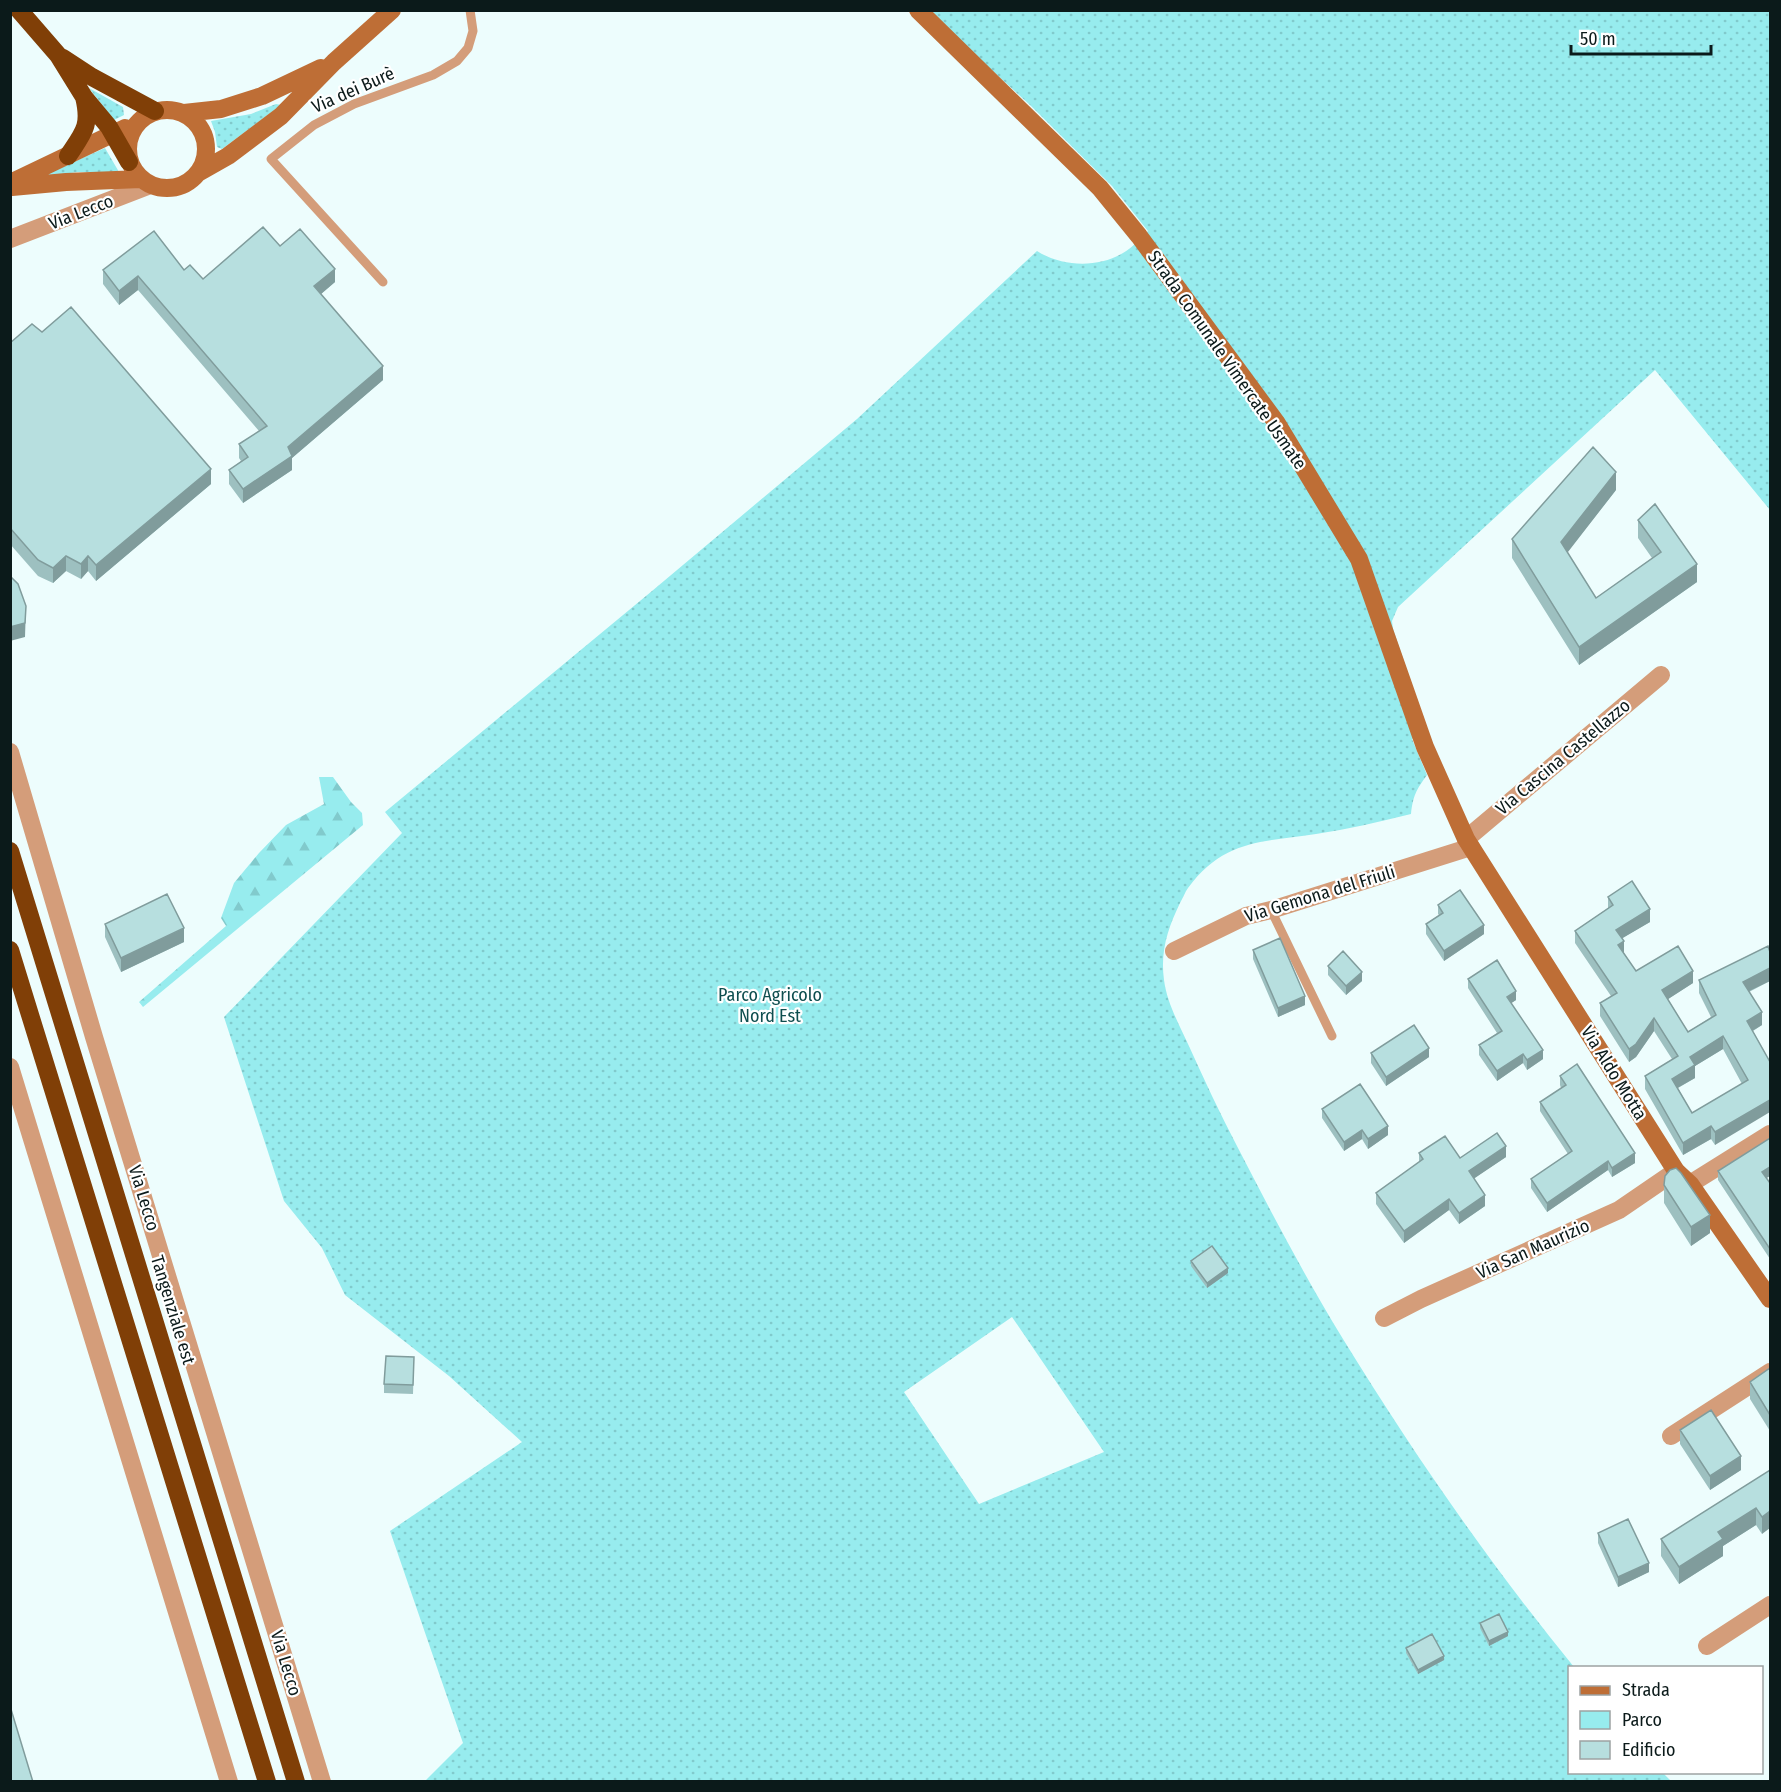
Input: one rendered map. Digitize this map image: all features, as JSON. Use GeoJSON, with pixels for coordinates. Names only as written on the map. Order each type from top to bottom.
{"type":"FeatureCollection","features":[{"type":"Feature","properties":{"kind":"highway"},"geometry":{"type":"LineString","coordinates":[[20,10],[58,55],[84,97],[114,134],[129,162]]}},
{"type":"Feature","properties":{"kind":"highway"},"geometry":{"type":"LineString","coordinates":[[58,55],[92,77],[155,111]]}},
{"type":"Feature","properties":{"kind":"highway"},"geometry":{"type":"LineString","coordinates":[[68,156],[84,132],[88,114],[84,97]]}},
{"type":"Feature","properties":{"kind":"highway","name":"Tangenziale est"},"geometry":{"type":"LineString","coordinates":[[10,851],[296,1782]]}},
{"type":"Feature","properties":{"kind":"highway"},"geometry":{"type":"LineString","coordinates":[[10,950],[267,1782]]}},
{"type":"Feature","properties":{"kind":"street"},"geometry":{"type":"LineString","coordinates":[[198,173],[228,156],[281,116],[334,62],[392,10]]}},
{"type":"Feature","properties":{"kind":"street","name":"Strada Comunale Vimercate Usmate"},"geometry":{"type":"LineString","coordinates":[[918,10],[1100,188],[1139,236],[1276,422],[1359,559],[1425,747],[1449,805],[1468,843]]}},
{"type":"Feature","properties":{"kind":"street"},"geometry":{"type":"LineString","coordinates":[[184,113],[221,109],[262,96],[334,62]]}},
{"type":"Feature","properties":{"kind":"street"},"geometry":{"type":"LineString","coordinates":[[175,110],[184,113],[193,119],[204,135],[206,155],[198,173],[191,181],[171,188],[160,188],[146,182],[134,171],[129,162],[128,141],[132,131],[146,116],[155,111],[175,110]]}},
{"type":"Feature","properties":{"kind":"street"},"geometry":{"type":"LineString","coordinates":[[10,185],[138,123]]}},
{"type":"Feature","properties":{"kind":"street"},"geometry":{"type":"LineString","coordinates":[[10,185],[146,182]]}},
{"type":"Feature","properties":{"kind":"street","name":"Via Lecco"},"geometry":{"type":"LineString","coordinates":[[10,239],[146,182]]}},
{"type":"Feature","properties":{"kind":"street","name":"Via Cascina Castellazzo"},"geometry":{"type":"LineString","coordinates":[[1468,843],[1660,675]]}},
{"type":"Feature","properties":{"kind":"street","name":"Via Lecco"},"geometry":{"type":"LineString","coordinates":[[10,752],[94,1037],[322,1782]]}},
{"type":"Feature","properties":{"kind":"street","name":"Via Gemona del Friuli"},"geometry":{"type":"LineString","coordinates":[[1174,951],[1246,916],[1271,910],[1468,843]]}},
{"type":"Feature","properties":{"kind":"street","name":"Via Aldo Motta"},"geometry":{"type":"LineString","coordinates":[[1468,843],[1676,1171],[1690,1184],[1770,1299]]}},
{"type":"Feature","properties":{"kind":"street"},"geometry":{"type":"LineString","coordinates":[[10,1067],[230,1782]]}},
{"type":"Feature","properties":{"kind":"street"},"geometry":{"type":"LineString","coordinates":[[1690,1184],[1770,1134]]}},
{"type":"Feature","properties":{"kind":"street","name":"Via San Maurizio"},"geometry":{"type":"LineString","coordinates":[[1384,1318],[1421,1299],[1619,1210],[1676,1171]]}},
{"type":"Feature","properties":{"kind":"street"},"geometry":{"type":"LineString","coordinates":[[1671,1436],[1770,1372]]}},
{"type":"Feature","properties":{"kind":"street"},"geometry":{"type":"LineString","coordinates":[[1707,1646],[1770,1605]]}},
{"type":"Feature","properties":{"kind":"lane","name":"Via dei Burè"},"geometry":{"type":"LineString","coordinates":[[383,282],[271,159],[314,125],[354,104],[433,75],[457,61],[468,48],[473,32],[470,10]]}},
{"type":"Feature","properties":{"kind":"lane"},"geometry":{"type":"LineString","coordinates":[[1271,910],[1332,1036]]}},
{"type":"Feature","properties":{"kind":"green space","name":"Parco Agricolo Nord Est"},"geometry":{"type":"Polygon","coordinates":[[[927,11],[1770,11],[1770,510],[1655,370],[1398,607],[1392,621],[1393,629],[1428,732],[1412,739],[1427,775],[1416,793],[1411,814],[1340,830],[1262,842],[1230,851],[1202,872],[1186,891],[1169,931],[1163,959],[1166,989],[1177,1021],[1231,1135],[1315,1292],[1424,1465],[1512,1588],[1573,1666],[1568,1666],[1568,1774],[1664,1774],[1671,1781],[425,1781],[463,1743],[390,1531],[522,1442],[449,1376],[345,1295],[322,1248],[284,1201],[224,1017],[402,833],[385,812],[857,419],[1037,251],[1057,260],[1080,264],[1113,258],[1136,243],[1148,231],[1112,186],[1030,105],[927,11]],[[1012,1317],[904,1392],[979,1504],[1104,1452],[1012,1317]]]}},
{"type":"Feature","properties":{"kind":"green space"},"geometry":{"type":"Polygon","coordinates":[[[89,88],[123,107],[124,115],[114,120],[89,88]]]}},
{"type":"Feature","properties":{"kind":"green space"},"geometry":{"type":"Polygon","coordinates":[[[276,104],[281,105],[222,149],[217,147],[211,121],[251,114],[276,104]]]}},
{"type":"Feature","properties":{"kind":"green space"},"geometry":{"type":"Polygon","coordinates":[[[105,148],[119,172],[78,172],[40,177],[105,148]]]}},
{"type":"Feature","properties":{"kind":"green space"},"geometry":{"type":"Polygon","coordinates":[[[319,777],[333,777],[362,813],[363,825],[143,1007],[139,1002],[226,926],[221,918],[234,883],[259,853],[286,825],[324,804],[319,777]]]}},
{"type":"Feature","properties":{"kind":"building"},"geometry":{"type":"Polygon","coordinates":[[[263,227],[280,246],[300,229],[335,269],[314,286],[383,366],[288,447],[292,456],[243,489],[229,470],[248,457],[239,444],[267,426],[138,276],[119,291],[103,270],[154,231],[184,270],[190,265],[203,279],[263,227]]]}},
{"type":"Feature","properties":{"kind":"building"},"geometry":{"type":"Polygon","coordinates":[[[71,307],[211,469],[96,565],[88,556],[81,564],[66,556],[53,568],[38,560],[10,528],[10,343],[32,324],[42,332],[71,307]]]}},
{"type":"Feature","properties":{"kind":"building"},"geometry":{"type":"Polygon","coordinates":[[[1593,447],[1616,472],[1561,542],[1596,598],[1661,552],[1638,520],[1655,504],[1697,564],[1579,647],[1512,539],[1593,447]]]}},
{"type":"Feature","properties":{"kind":"building"},"geometry":{"type":"Polygon","coordinates":[[[10,576],[18,584],[26,606],[25,623],[10,627],[10,576]]]}},
{"type":"Feature","properties":{"kind":"building"},"geometry":{"type":"Polygon","coordinates":[[[1632,881],[1650,909],[1616,930],[1624,941],[1618,945],[1636,971],[1678,946],[1693,971],[1662,990],[1688,1032],[1716,1015],[1699,980],[1768,946],[1770,968],[1743,982],[1762,1012],[1747,1021],[1770,1062],[1770,1100],[1715,1132],[1711,1126],[1683,1143],[1645,1076],[1678,1056],[1654,1018],[1636,1044],[1629,1049],[1600,1003],[1617,993],[1575,931],[1613,905],[1608,897],[1632,881]],[[1723,1036],[1690,1057],[1695,1065],[1672,1079],[1692,1113],[1748,1080],[1723,1036]]]}},
{"type":"Feature","properties":{"kind":"building"},"geometry":{"type":"Polygon","coordinates":[[[1460,890],[1484,925],[1444,951],[1426,924],[1443,913],[1438,905],[1460,890]]]}},
{"type":"Feature","properties":{"kind":"building"},"geometry":{"type":"Polygon","coordinates":[[[167,894],[184,928],[121,958],[105,924],[167,894]]]}},
{"type":"Feature","properties":{"kind":"building"},"geometry":{"type":"Polygon","coordinates":[[[1280,938],[1305,996],[1278,1008],[1253,950],[1280,938]]]}},
{"type":"Feature","properties":{"kind":"building"},"geometry":{"type":"Polygon","coordinates":[[[1343,951],[1362,972],[1346,986],[1328,966],[1343,951]]]}},
{"type":"Feature","properties":{"kind":"building"},"geometry":{"type":"Polygon","coordinates":[[[1497,960],[1516,991],[1507,997],[1543,1050],[1527,1060],[1523,1054],[1497,1071],[1479,1045],[1502,1031],[1468,979],[1497,960]]]}},
{"type":"Feature","properties":{"kind":"building"},"geometry":{"type":"Polygon","coordinates":[[[1414,1025],[1429,1048],[1386,1077],[1371,1053],[1414,1025]]]}},
{"type":"Feature","properties":{"kind":"building"},"geometry":{"type":"Polygon","coordinates":[[[1577,1064],[1635,1153],[1612,1168],[1608,1161],[1547,1203],[1531,1179],[1572,1151],[1540,1102],[1566,1085],[1560,1076],[1577,1064]]]}},
{"type":"Feature","properties":{"kind":"building"},"geometry":{"type":"Polygon","coordinates":[[[1360,1084],[1388,1126],[1368,1139],[1362,1130],[1344,1142],[1322,1109],[1360,1084]]]}},
{"type":"Feature","properties":{"kind":"building"},"geometry":{"type":"Polygon","coordinates":[[[1497,1133],[1506,1146],[1469,1171],[1485,1195],[1459,1213],[1449,1199],[1404,1231],[1376,1193],[1423,1159],[1419,1153],[1445,1136],[1460,1158],[1497,1133]]]}},
{"type":"Feature","properties":{"kind":"building"},"geometry":{"type":"Polygon","coordinates":[[[1770,1138],[1770,1167],[1762,1172],[1770,1183],[1770,1249],[1718,1171],[1770,1138]]]}},
{"type":"Feature","properties":{"kind":"building"},"geometry":{"type":"Polygon","coordinates":[[[1676,1168],[1710,1215],[1691,1227],[1664,1185],[1665,1176],[1670,1170],[1676,1168]]]}},
{"type":"Feature","properties":{"kind":"building"},"geometry":{"type":"Polygon","coordinates":[[[1212,1246],[1228,1268],[1207,1283],[1191,1261],[1212,1246]]]}},
{"type":"Feature","properties":{"kind":"building"},"geometry":{"type":"Polygon","coordinates":[[[386,1356],[414,1357],[413,1385],[384,1384],[386,1356]]]}},
{"type":"Feature","properties":{"kind":"building"},"geometry":{"type":"Polygon","coordinates":[[[1770,1368],[1770,1415],[1750,1382],[1770,1368]]]}},
{"type":"Feature","properties":{"kind":"building"},"geometry":{"type":"Polygon","coordinates":[[[1711,1410],[1741,1456],[1710,1476],[1680,1430],[1711,1410]]]}},
{"type":"Feature","properties":{"kind":"building"},"geometry":{"type":"Polygon","coordinates":[[[1770,1470],[1770,1511],[1762,1517],[1756,1508],[1718,1532],[1723,1539],[1679,1567],[1661,1539],[1770,1470]]]}},
{"type":"Feature","properties":{"kind":"building"},"geometry":{"type":"Polygon","coordinates":[[[1628,1519],[1649,1563],[1618,1577],[1598,1533],[1628,1519]]]}},
{"type":"Feature","properties":{"kind":"building"},"geometry":{"type":"Polygon","coordinates":[[[1499,1614],[1508,1632],[1489,1641],[1480,1623],[1499,1614]]]}},
{"type":"Feature","properties":{"kind":"building"},"geometry":{"type":"Polygon","coordinates":[[[1432,1634],[1444,1656],[1418,1670],[1406,1648],[1432,1634]]]}},
{"type":"Feature","properties":{"kind":"building"},"geometry":{"type":"Polygon","coordinates":[[[10,1706],[33,1782],[10,1782],[10,1706]]]}}]}
